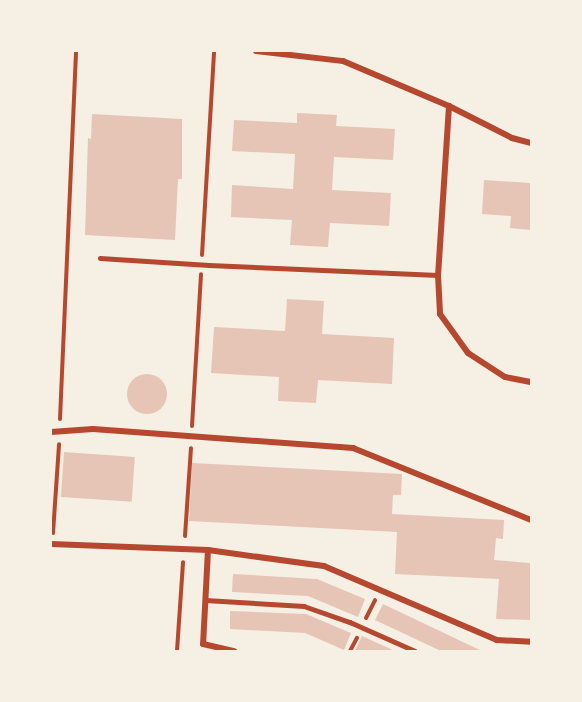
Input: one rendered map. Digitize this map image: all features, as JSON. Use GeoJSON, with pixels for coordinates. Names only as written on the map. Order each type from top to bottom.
{"type":"FeatureCollection","features":[{"type":"Feature","properties":{"kind":"street"},"geometry":{"type":"LineString","coordinates":[[256,51],[344,61],[449,106],[512,138],[531,143]]}},
{"type":"Feature","properties":{"kind":"street"},"geometry":{"type":"LineString","coordinates":[[449,106],[438,275],[440,314],[468,353],[505,377],[531,382]]}},
{"type":"Feature","properties":{"kind":"street"},"geometry":{"type":"LineString","coordinates":[[51,432],[93,429],[192,434],[353,448],[531,520]]}},
{"type":"Feature","properties":{"kind":"street"},"geometry":{"type":"LineString","coordinates":[[52,544],[208,550],[324,566],[497,640],[531,642]]}},
{"type":"Feature","properties":{"kind":"street"},"geometry":{"type":"LineString","coordinates":[[208,550],[203,644],[234,651]]}},
{"type":"Feature","properties":{"kind":"lane"},"geometry":{"type":"LineString","coordinates":[[100,258],[438,275]]}},
{"type":"Feature","properties":{"kind":"lane"},"geometry":{"type":"LineString","coordinates":[[205,600],[304,606],[350,622],[415,651]]}},
{"type":"Feature","properties":{"kind":"path"},"geometry":{"type":"LineString","coordinates":[[52,544],[76,51]]}},
{"type":"Feature","properties":{"kind":"path"},"geometry":{"type":"LineString","coordinates":[[177,651],[214,51]]}},
{"type":"Feature","properties":{"kind":"building"},"geometry":{"type":"Polygon","coordinates":[[[297,113],[337,115],[336,126],[395,129],[393,160],[334,157],[332,190],[391,193],[389,226],[330,223],[328,247],[290,245],[292,220],[231,217],[232,185],[293,189],[295,154],[232,151],[234,120],[297,123],[297,113]]]}},
{"type":"Feature","properties":{"kind":"building"},"geometry":{"type":"Polygon","coordinates":[[[92,114],[182,119],[182,179],[178,179],[175,240],[85,235],[88,138],[91,139],[92,114]]]}},
{"type":"Feature","properties":{"kind":"building"},"geometry":{"type":"Polygon","coordinates":[[[484,180],[531,183],[531,230],[510,228],[511,216],[482,214],[484,180]]]}},
{"type":"Feature","properties":{"kind":"building"},"geometry":{"type":"Polygon","coordinates":[[[287,299],[324,301],[322,334],[394,338],[392,384],[318,380],[316,403],[278,401],[279,377],[211,373],[214,327],[285,331],[287,299]]]}},
{"type":"Feature","properties":{"kind":"building"},"geometry":{"type":"Polygon","coordinates":[[[147,374],[161,380],[167,394],[161,408],[147,414],[133,408],[127,394],[133,380],[147,374]]]}},
{"type":"Feature","properties":{"kind":"building"},"geometry":{"type":"Polygon","coordinates":[[[64,452],[135,457],[132,502],[61,497],[64,452]]]}},
{"type":"Feature","properties":{"kind":"building"},"geometry":{"type":"Polygon","coordinates":[[[192,463],[402,474],[401,495],[393,495],[392,514],[504,520],[503,539],[496,538],[494,560],[531,563],[531,620],[496,619],[499,579],[395,574],[397,532],[189,521],[192,463]]]}},
{"type":"Feature","properties":{"kind":"building"},"geometry":{"type":"Polygon","coordinates":[[[233,574],[317,579],[365,599],[358,617],[308,596],[232,592],[233,574]]]}},
{"type":"Feature","properties":{"kind":"building"},"geometry":{"type":"Polygon","coordinates":[[[383,604],[482,651],[441,651],[375,620],[383,604]]]}},
{"type":"Feature","properties":{"kind":"building"},"geometry":{"type":"Polygon","coordinates":[[[230,611],[306,614],[351,633],[344,650],[305,633],[230,629],[230,611]]]}},
{"type":"Feature","properties":{"kind":"building"},"geometry":{"type":"Polygon","coordinates":[[[362,636],[395,651],[355,651],[362,636]]]}}]}
